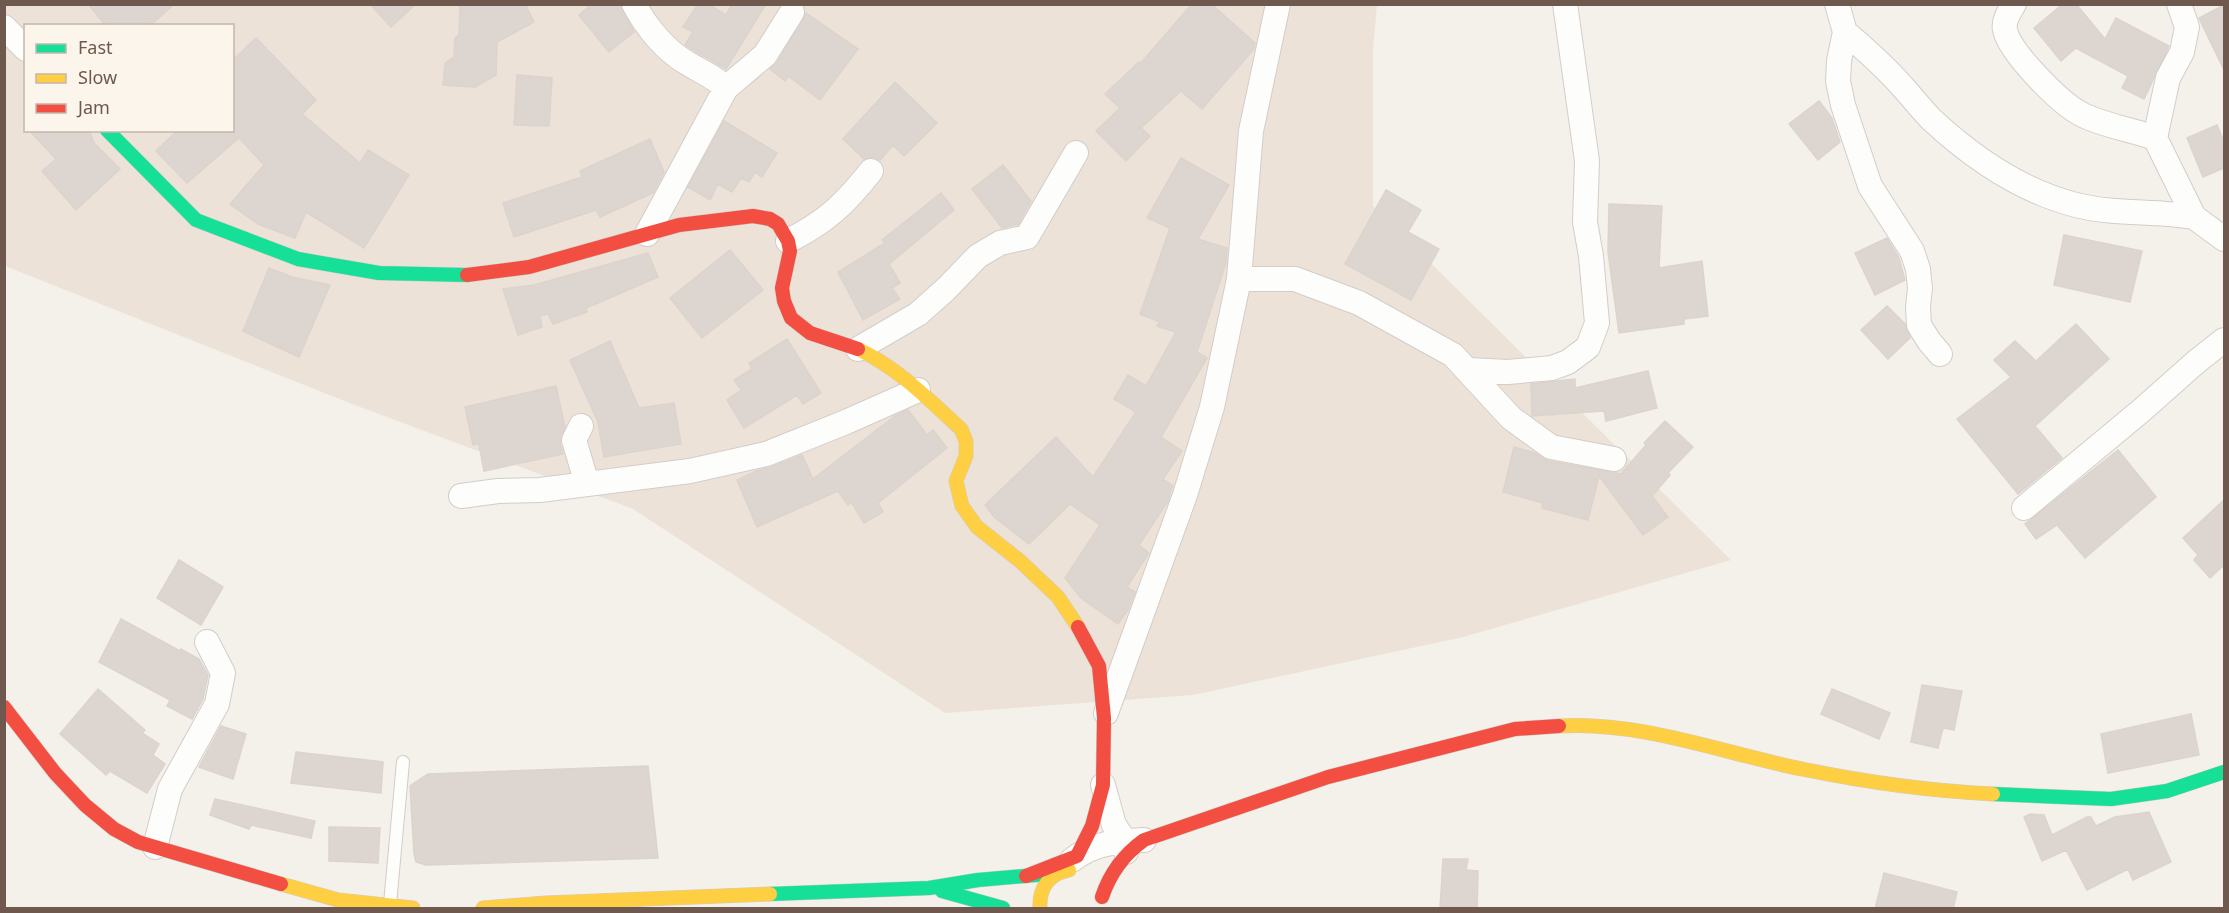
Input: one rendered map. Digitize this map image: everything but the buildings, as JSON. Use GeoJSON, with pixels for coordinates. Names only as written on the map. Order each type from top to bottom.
{"type":"FeatureCollection","features":[{"type":"Feature","properties":{"kind":"street"},"geometry":{"type":"LineString","coordinates":[[634,4],[658,38],[675,55],[719,80],[726,88]]}},
{"type":"Feature","properties":{"kind":"street"},"geometry":{"type":"LineString","coordinates":[[1104,718],[1185,495],[1212,406],[1239,279],[1251,130],[1278,4]]}},
{"type":"Feature","properties":{"kind":"street"},"geometry":{"type":"LineString","coordinates":[[1468,370],[1508,372],[1552,368],[1568,362],[1588,348],[1597,323],[1586,222],[1587,161],[1565,4]]}},
{"type":"Feature","properties":{"kind":"street"},"geometry":{"type":"LineString","coordinates":[[1837,4],[1845,32],[1839,71],[1843,105],[1870,186],[1912,251],[1918,269],[1920,288],[1919,325],[1940,354]]}},
{"type":"Feature","properties":{"kind":"street"},"geometry":{"type":"LineString","coordinates":[[1990,4],[2026,65],[2064,103],[2083,115],[2156,138]]}},
{"type":"Feature","properties":{"kind":"street"},"geometry":{"type":"LineString","coordinates":[[2005,30],[2006,17],[2014,4]]}},
{"type":"Feature","properties":{"kind":"street"},"geometry":{"type":"LineString","coordinates":[[2179,4],[2187,27],[2182,52],[2168,78],[2156,138],[2194,217]]}},
{"type":"Feature","properties":{"kind":"street"},"geometry":{"type":"LineString","coordinates":[[647,234],[726,88],[765,55],[792,12]]}},
{"type":"Feature","properties":{"kind":"street"},"geometry":{"type":"LineString","coordinates":[[4,27],[24,47]]}},
{"type":"Feature","properties":{"kind":"street"},"geometry":{"type":"LineString","coordinates":[[1845,32],[1872,55],[1930,118],[1990,167],[2043,194],[2077,205],[2115,212],[2173,213],[2194,217],[2224,239]]}},
{"type":"Feature","properties":{"kind":"street"},"geometry":{"type":"LineString","coordinates":[[109,132],[196,220],[298,259],[379,273],[459,276],[529,267],[679,225],[753,216],[770,219],[777,224],[788,241],[790,251],[782,288],[784,301],[791,318],[810,333],[858,349],[898,372],[961,429],[966,441],[966,456],[956,481],[962,506],[977,527],[1020,561],[1058,597],[1084,636],[1099,666],[1104,718],[1103,785],[1092,826],[1085,869],[1099,887],[1104,903]]}},
{"type":"Feature","properties":{"kind":"street"},"geometry":{"type":"LineString","coordinates":[[858,349],[918,314],[978,256],[1000,243],[1027,237],[1076,153]]}},
{"type":"Feature","properties":{"kind":"street"},"geometry":{"type":"LineString","coordinates":[[788,241],[813,228],[848,200],[871,171]]}},
{"type":"Feature","properties":{"kind":"street"},"geometry":{"type":"LineString","coordinates":[[1239,279],[1295,279],[1359,303],[1453,356],[1511,418],[1551,447],[1614,459]]}},
{"type":"Feature","properties":{"kind":"street"},"geometry":{"type":"LineString","coordinates":[[2024,508],[2224,340]]}},
{"type":"Feature","properties":{"kind":"street"},"geometry":{"type":"LineString","coordinates":[[461,496],[690,471],[766,454],[918,390]]}},
{"type":"Feature","properties":{"kind":"street"},"geometry":{"type":"LineString","coordinates":[[582,426],[574,440],[587,484]]}},
{"type":"Feature","properties":{"kind":"street"},"geometry":{"type":"LineString","coordinates":[[155,848],[170,789],[217,704],[223,673],[207,642]]}},
{"type":"Feature","properties":{"kind":"street"},"geometry":{"type":"LineString","coordinates":[[4,706],[55,773],[85,805],[114,829],[138,842],[221,868],[338,900],[413,909]]}},
{"type":"Feature","properties":{"kind":"street"},"geometry":{"type":"LineString","coordinates":[[1085,869],[1096,846],[1131,845],[1328,777],[1515,729],[1564,726],[1610,727],[1652,733],[1802,769],[1945,792],[2111,799],[2167,791],[2224,772]]}},
{"type":"Feature","properties":{"kind":"street"},"geometry":{"type":"LineString","coordinates":[[1103,785],[1114,825],[1131,845]]}},
{"type":"Feature","properties":{"kind":"street"},"geometry":{"type":"LineString","coordinates":[[1104,903],[1107,881],[1131,845]]}},
{"type":"Feature","properties":{"kind":"street"},"geometry":{"type":"LineString","coordinates":[[483,909],[546,903],[929,888],[978,880],[1055,874],[1085,869]]}},
{"type":"Feature","properties":{"kind":"street"},"geometry":{"type":"LineString","coordinates":[[1026,876],[1085,869]]}},
{"type":"Feature","properties":{"kind":"street"},"geometry":{"type":"LineString","coordinates":[[1040,909],[1041,889],[1055,874]]}},
{"type":"Feature","properties":{"kind":"street"},"geometry":{"type":"LineString","coordinates":[[929,888],[1003,909]]}},
{"type":"Feature","properties":{"kind":"lane"},"geometry":{"type":"LineString","coordinates":[[390,906],[403,762]]}},
{"type":"Feature","properties":{"kind":"shaded area"},"geometry":{"type":"Polygon","coordinates":[[[4,5],[1377,5],[1373,50],[1373,206],[1731,560],[1463,637],[1193,695],[945,713],[633,509],[347,402],[5,266],[4,5]]]}},
{"type":"Feature","properties":{"kind":"traffic: fast"},"geometry":{"type":"LineString","coordinates":[[109,132],[196,220],[298,259],[379,273],[467,275]]}},
{"type":"Feature","properties":{"kind":"traffic: fast"},"geometry":{"type":"LineString","coordinates":[[1993,794],[2111,799],[2167,791],[2224,772]]}},
{"type":"Feature","properties":{"kind":"traffic: fast"},"geometry":{"type":"LineString","coordinates":[[770,894],[929,888],[978,880],[1047,874]]}},
{"type":"Feature","properties":{"kind":"traffic: fast"},"geometry":{"type":"LineString","coordinates":[[942,891],[1003,908]]}},
{"type":"Feature","properties":{"kind":"traffic: slow"},"geometry":{"type":"LineString","coordinates":[[858,349],[899,375],[961,429],[966,441],[966,456],[956,481],[962,506],[977,527],[1020,561],[1058,597],[1078,627]]}},
{"type":"Feature","properties":{"kind":"traffic: slow"},"geometry":{"type":"LineString","coordinates":[[1559,726],[1621,728],[1849,778],[1921,788],[1993,794]]}},
{"type":"Feature","properties":{"kind":"traffic: slow"},"geometry":{"type":"LineString","coordinates":[[1040,908],[1043,888],[1056,875],[1069,870]]}},
{"type":"Feature","properties":{"kind":"traffic: slow"},"geometry":{"type":"LineString","coordinates":[[281,884],[338,900],[413,908]]}},
{"type":"Feature","properties":{"kind":"traffic: slow"},"geometry":{"type":"LineString","coordinates":[[483,908],[546,903],[770,894]]}},
{"type":"Feature","properties":{"kind":"traffic: jam"},"geometry":{"type":"LineString","coordinates":[[467,275],[529,267],[679,225],[753,216],[770,219],[778,224],[788,241],[790,251],[782,288],[784,301],[791,318],[810,333],[858,349]]}},
{"type":"Feature","properties":{"kind":"traffic: jam"},"geometry":{"type":"LineString","coordinates":[[1026,876],[1077,856],[1092,826],[1103,785],[1104,718],[1099,666],[1078,627]]}},
{"type":"Feature","properties":{"kind":"traffic: jam"},"geometry":{"type":"LineString","coordinates":[[4,707],[55,773],[85,805],[114,829],[138,842],[281,884]]}},
{"type":"Feature","properties":{"kind":"traffic: jam"},"geometry":{"type":"LineString","coordinates":[[1102,897],[1118,865],[1144,840],[1328,777],[1515,729],[1559,726]]}}]}
